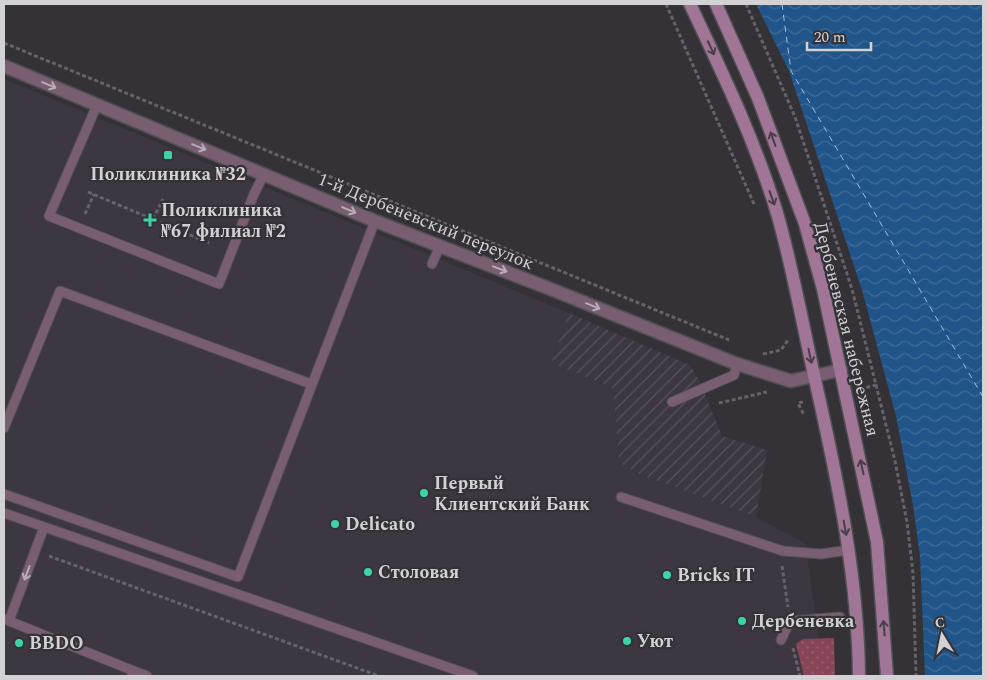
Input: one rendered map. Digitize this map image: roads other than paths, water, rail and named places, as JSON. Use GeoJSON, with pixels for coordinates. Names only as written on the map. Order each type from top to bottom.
{"type":"FeatureCollection","features":[{"type":"Feature","properties":{"kind":"main road"},"geometry":{"type":"LineString","coordinates":[[690,4],[741,111],[777,213],[850,550],[858,629],[859,676]]}},
{"type":"Feature","properties":{"kind":"main road","name":"Дербеневская набережная"},"geometry":{"type":"LineString","coordinates":[[714,5],[758,98],[805,224],[823,289],[877,542],[887,676]]}},
{"type":"Feature","properties":{"kind":"street","name":"1-й Дербеневский переулок"},"geometry":{"type":"LineString","coordinates":[[4,66],[375,221],[737,364],[791,381],[841,370]]}},
{"type":"Feature","properties":{"kind":"lane"},"geometry":{"type":"LineString","coordinates":[[97,105],[49,216],[220,284],[254,194],[264,174]]}},
{"type":"Feature","properties":{"kind":"lane"},"geometry":{"type":"LineString","coordinates":[[4,494],[238,577],[375,221]]}},
{"type":"Feature","properties":{"kind":"lane"},"geometry":{"type":"LineString","coordinates":[[432,264],[440,246]]}},
{"type":"Feature","properties":{"kind":"lane"},"geometry":{"type":"LineString","coordinates":[[4,428],[60,291],[311,384]]}},
{"type":"Feature","properties":{"kind":"lane"},"geometry":{"type":"LineString","coordinates":[[672,402],[734,375],[737,364]]}},
{"type":"Feature","properties":{"kind":"lane"},"geometry":{"type":"LineString","coordinates":[[621,497],[783,551],[820,554],[850,550]]}},
{"type":"Feature","properties":{"kind":"lane"},"geometry":{"type":"LineString","coordinates":[[4,512],[43,530],[473,676]]}},
{"type":"Feature","properties":{"kind":"lane"},"geometry":{"type":"LineString","coordinates":[[43,530],[6,620],[133,674],[147,676]]}},
{"type":"Feature","properties":{"kind":"lane"},"geometry":{"type":"LineString","coordinates":[[781,640],[790,621],[840,617]]}},
{"type":"Feature","properties":{"kind":"water"},"geometry":{"type":"Polygon","coordinates":[[[756,4],[983,4],[983,676],[925,676],[920,557],[913,505],[896,416],[862,290],[789,71],[756,4]]]}},
{"type":"Feature","properties":{"kind":"place","name":"Поликлиника №32"},"geometry":{"type":"Point","coordinates":[168,155]}},
{"type":"Feature","properties":{"kind":"place","name":"Поликлиника №67 филиал №2"},"geometry":{"type":"Point","coordinates":[150,220]}},
{"type":"Feature","properties":{"kind":"place","name":"Первый Клиентский Банк"},"geometry":{"type":"Point","coordinates":[424,493]}},
{"type":"Feature","properties":{"kind":"place","name":"Delicato"},"geometry":{"type":"Point","coordinates":[335,524]}},
{"type":"Feature","properties":{"kind":"place","name":"Столовая"},"geometry":{"type":"Point","coordinates":[368,572]}},
{"type":"Feature","properties":{"kind":"place","name":"Bricks IT"},"geometry":{"type":"Point","coordinates":[667,575]}},
{"type":"Feature","properties":{"kind":"place","name":"Дербеневка"},"geometry":{"type":"Point","coordinates":[742,621]}},
{"type":"Feature","properties":{"kind":"place","name":"Уют"},"geometry":{"type":"Point","coordinates":[627,641]}},
{"type":"Feature","properties":{"kind":"place","name":"BBDO"},"geometry":{"type":"Point","coordinates":[19,643]}}]}
